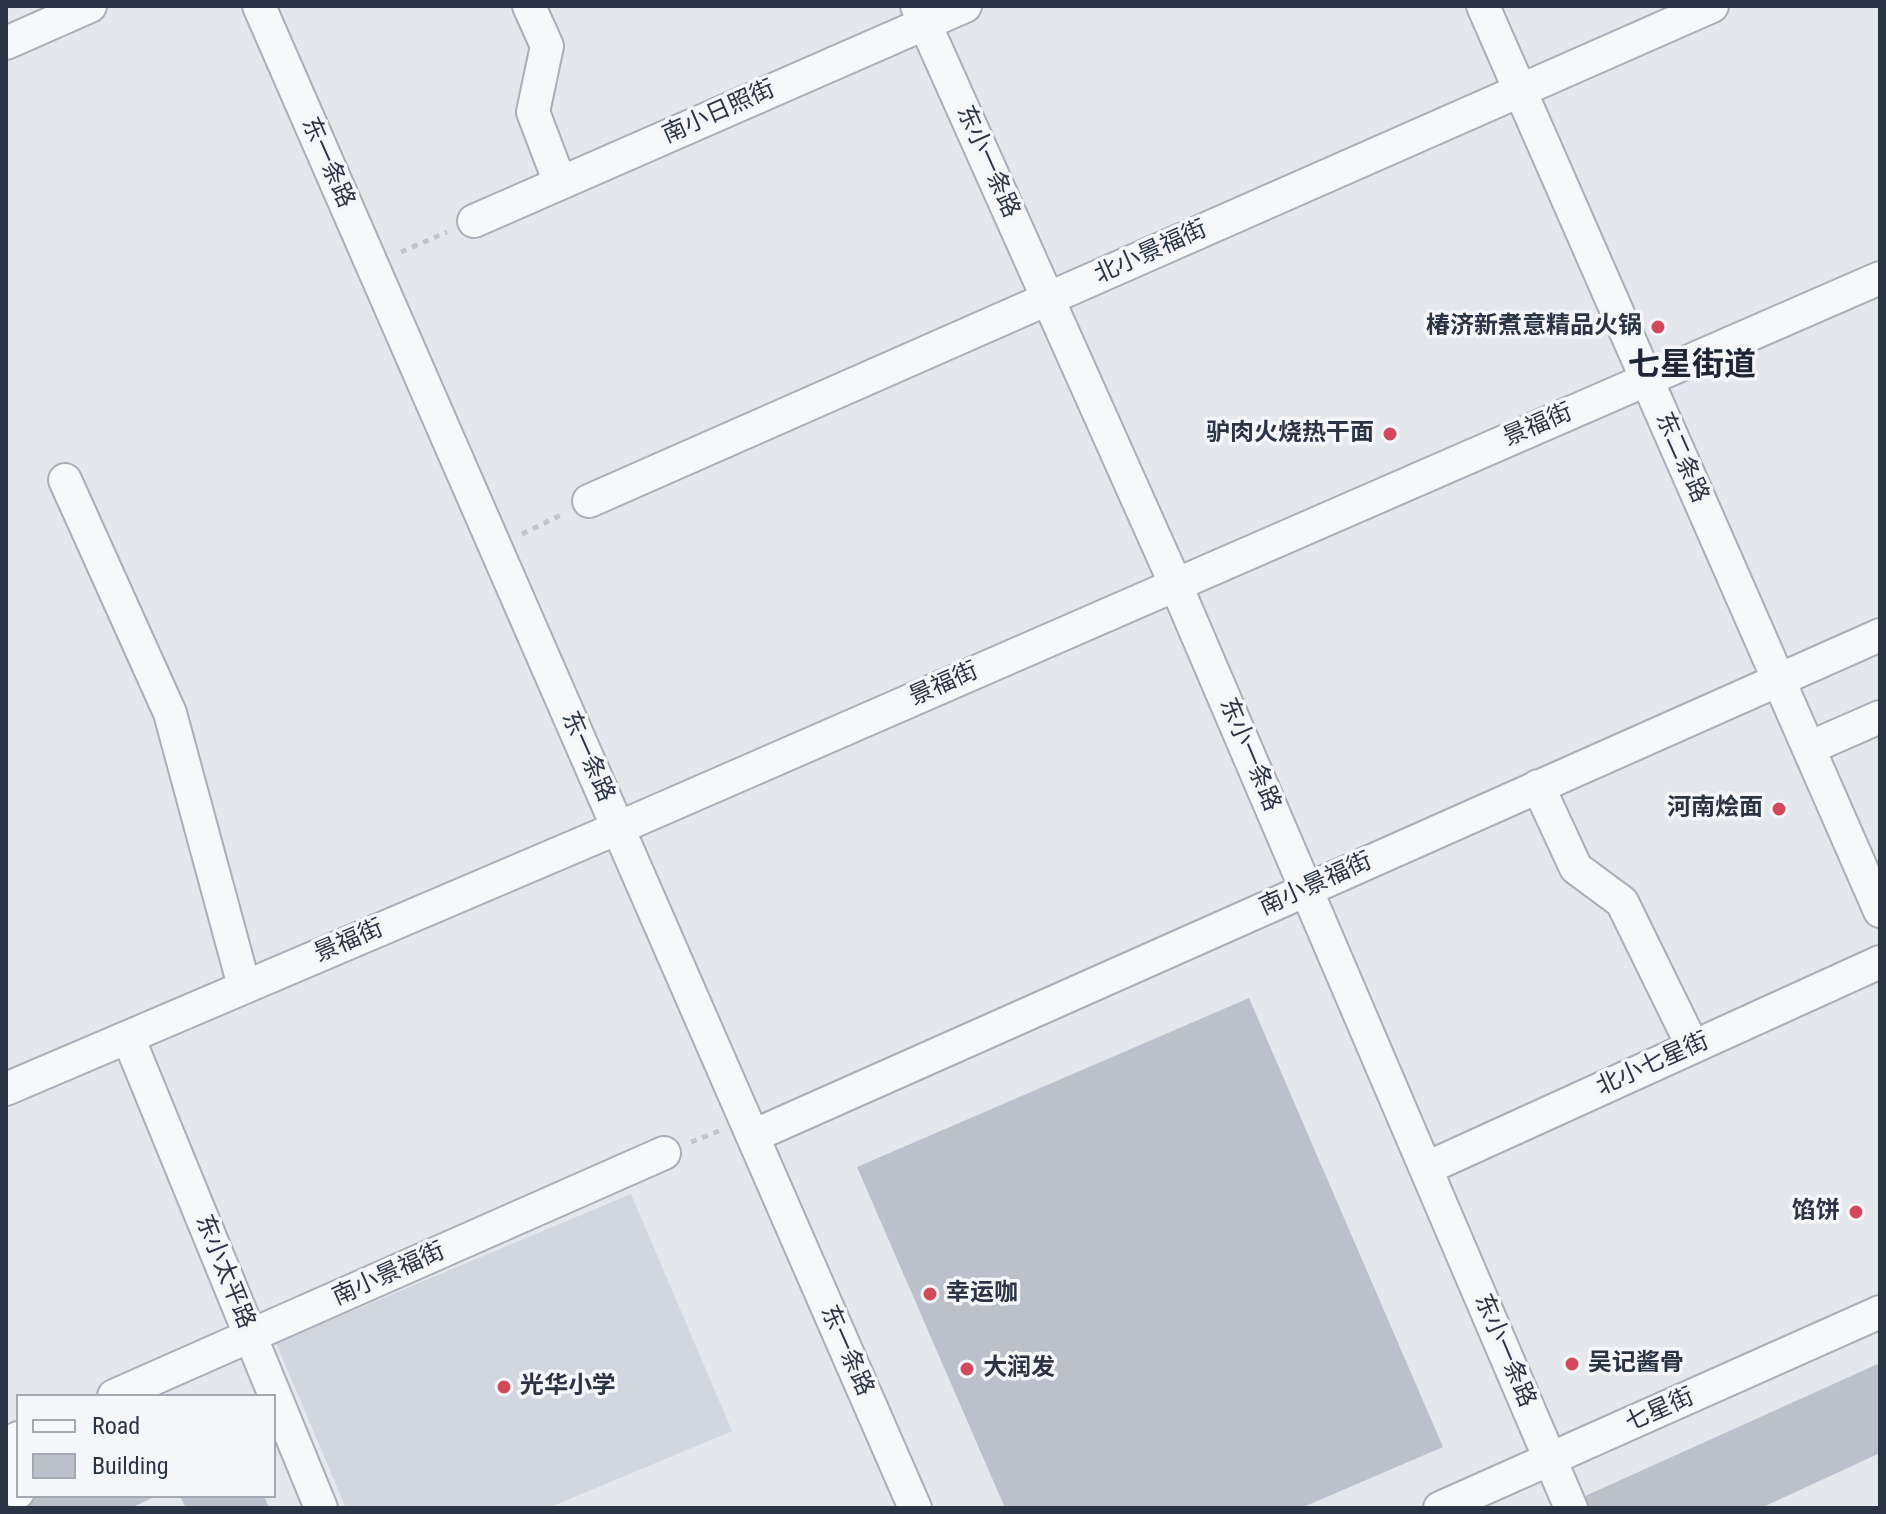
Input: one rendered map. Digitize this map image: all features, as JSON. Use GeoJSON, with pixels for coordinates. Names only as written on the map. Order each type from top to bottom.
{"type":"FeatureCollection","features":[{"type":"Feature","properties":{"kind":"street"},"geometry":{"type":"LineString","coordinates":[[6,43],[90,6]]}},
{"type":"Feature","properties":{"kind":"street","name":"东一条路"},"geometry":{"type":"LineString","coordinates":[[259,6],[915,1508]]}},
{"type":"Feature","properties":{"kind":"street"},"geometry":{"type":"LineString","coordinates":[[529,6],[547,46],[533,112],[560,183]]}},
{"type":"Feature","properties":{"kind":"street","name":"南小日照街"},"geometry":{"type":"LineString","coordinates":[[474,221],[921,15],[965,6]]}},
{"type":"Feature","properties":{"kind":"street","name":"东二条路"},"geometry":{"type":"LineString","coordinates":[[1483,6],[1880,911]]}},
{"type":"Feature","properties":{"kind":"street","name":"北小景福街"},"geometry":{"type":"LineString","coordinates":[[589,501],[1712,6]]}},
{"type":"Feature","properties":{"kind":"street","name":"东小一条路"},"geometry":{"type":"LineString","coordinates":[[921,15],[1175,583],[1571,1508]]}},
{"type":"Feature","properties":{"kind":"street","name":"景福街"},"geometry":{"type":"LineString","coordinates":[[7,1086],[618,828],[1880,278]]}},
{"type":"Feature","properties":{"kind":"street"},"geometry":{"type":"LineString","coordinates":[[65,480],[170,713],[244,986]]}},
{"type":"Feature","properties":{"kind":"street","name":"南小景福街"},"geometry":{"type":"LineString","coordinates":[[749,1128],[1307,888],[1880,635]]}},
{"type":"Feature","properties":{"kind":"street"},"geometry":{"type":"LineString","coordinates":[[1809,748],[1880,717]]}},
{"type":"Feature","properties":{"kind":"street"},"geometry":{"type":"LineString","coordinates":[[1538,786],[1576,868],[1622,902],[1693,1047]]}},
{"type":"Feature","properties":{"kind":"street","name":"北小七星街"},"geometry":{"type":"LineString","coordinates":[[1427,1168],[1880,962]]}},
{"type":"Feature","properties":{"kind":"street","name":"东小太平路"},"geometry":{"type":"LineString","coordinates":[[128,1037],[274,1394]]}},
{"type":"Feature","properties":{"kind":"street","name":"南小景福街"},"geometry":{"type":"LineString","coordinates":[[119,1394],[664,1153]]}},
{"type":"Feature","properties":{"kind":"street","name":"七星街"},"geometry":{"type":"LineString","coordinates":[[1440,1508],[1880,1312]]}},
{"type":"Feature","properties":{"kind":"street","name":"东小太平路"},"geometry":{"type":"LineString","coordinates":[[276,1399],[321,1508]]}},
{"type":"Feature","properties":{"kind":"street"},"geometry":{"type":"LineString","coordinates":[[6,1465],[16,1487]]}},
{"type":"Feature","properties":{"kind":"path"},"geometry":{"type":"LineString","coordinates":[[371,265],[474,221]]}},
{"type":"Feature","properties":{"kind":"path"},"geometry":{"type":"LineString","coordinates":[[495,547],[589,501]]}},
{"type":"Feature","properties":{"kind":"path"},"geometry":{"type":"LineString","coordinates":[[664,1153],[749,1128]]}},
{"type":"Feature","properties":{"kind":"shaded area","name":"光华小学"},"geometry":{"type":"Polygon","coordinates":[[[631,1194],[732,1431],[548,1508],[346,1508],[276,1343],[631,1194]]]}},
{"type":"Feature","properties":{"kind":"building"},"geometry":{"type":"Polygon","coordinates":[[[1249,998],[1443,1447],[1301,1508],[1005,1508],[857,1167],[1249,998]]]}},
{"type":"Feature","properties":{"kind":"building"},"geometry":{"type":"Polygon","coordinates":[[[1880,1363],[1880,1453],[1761,1508],[1589,1508],[1583,1497],[1880,1363]]]}},
{"type":"Feature","properties":{"kind":"building"},"geometry":{"type":"Polygon","coordinates":[[[26,1498],[152,1498],[131,1508],[31,1508],[26,1498]]]}},
{"type":"Feature","properties":{"kind":"building"},"geometry":{"type":"Polygon","coordinates":[[[181,1498],[265,1498],[269,1508],[186,1508],[181,1498]]]}},
{"type":"Feature","properties":{"kind":"place","name":"椿济新煮意精品火锅"},"geometry":{"type":"Point","coordinates":[1658,327]}},
{"type":"Feature","properties":{"kind":"place","name":"驴肉火烧热干面"},"geometry":{"type":"Point","coordinates":[1390,434]}},
{"type":"Feature","properties":{"kind":"place","name":"河南烩面"},"geometry":{"type":"Point","coordinates":[1779,809]}},
{"type":"Feature","properties":{"kind":"place","name":"馅饼"},"geometry":{"type":"Point","coordinates":[1856,1212]}},
{"type":"Feature","properties":{"kind":"place","name":"幸运咖"},"geometry":{"type":"Point","coordinates":[930,1294]}},
{"type":"Feature","properties":{"kind":"place","name":"吴记酱骨"},"geometry":{"type":"Point","coordinates":[1572,1364]}},
{"type":"Feature","properties":{"kind":"place","name":"大润发"},"geometry":{"type":"Point","coordinates":[967,1369]}},
{"type":"Feature","properties":{"kind":"place","name":"光华小学"},"geometry":{"type":"Point","coordinates":[504,1387]}},
{"type":"Feature","properties":{"kind":"district","name":"七星街道"},"geometry":{"type":"Point","coordinates":[1692,367]}}]}
